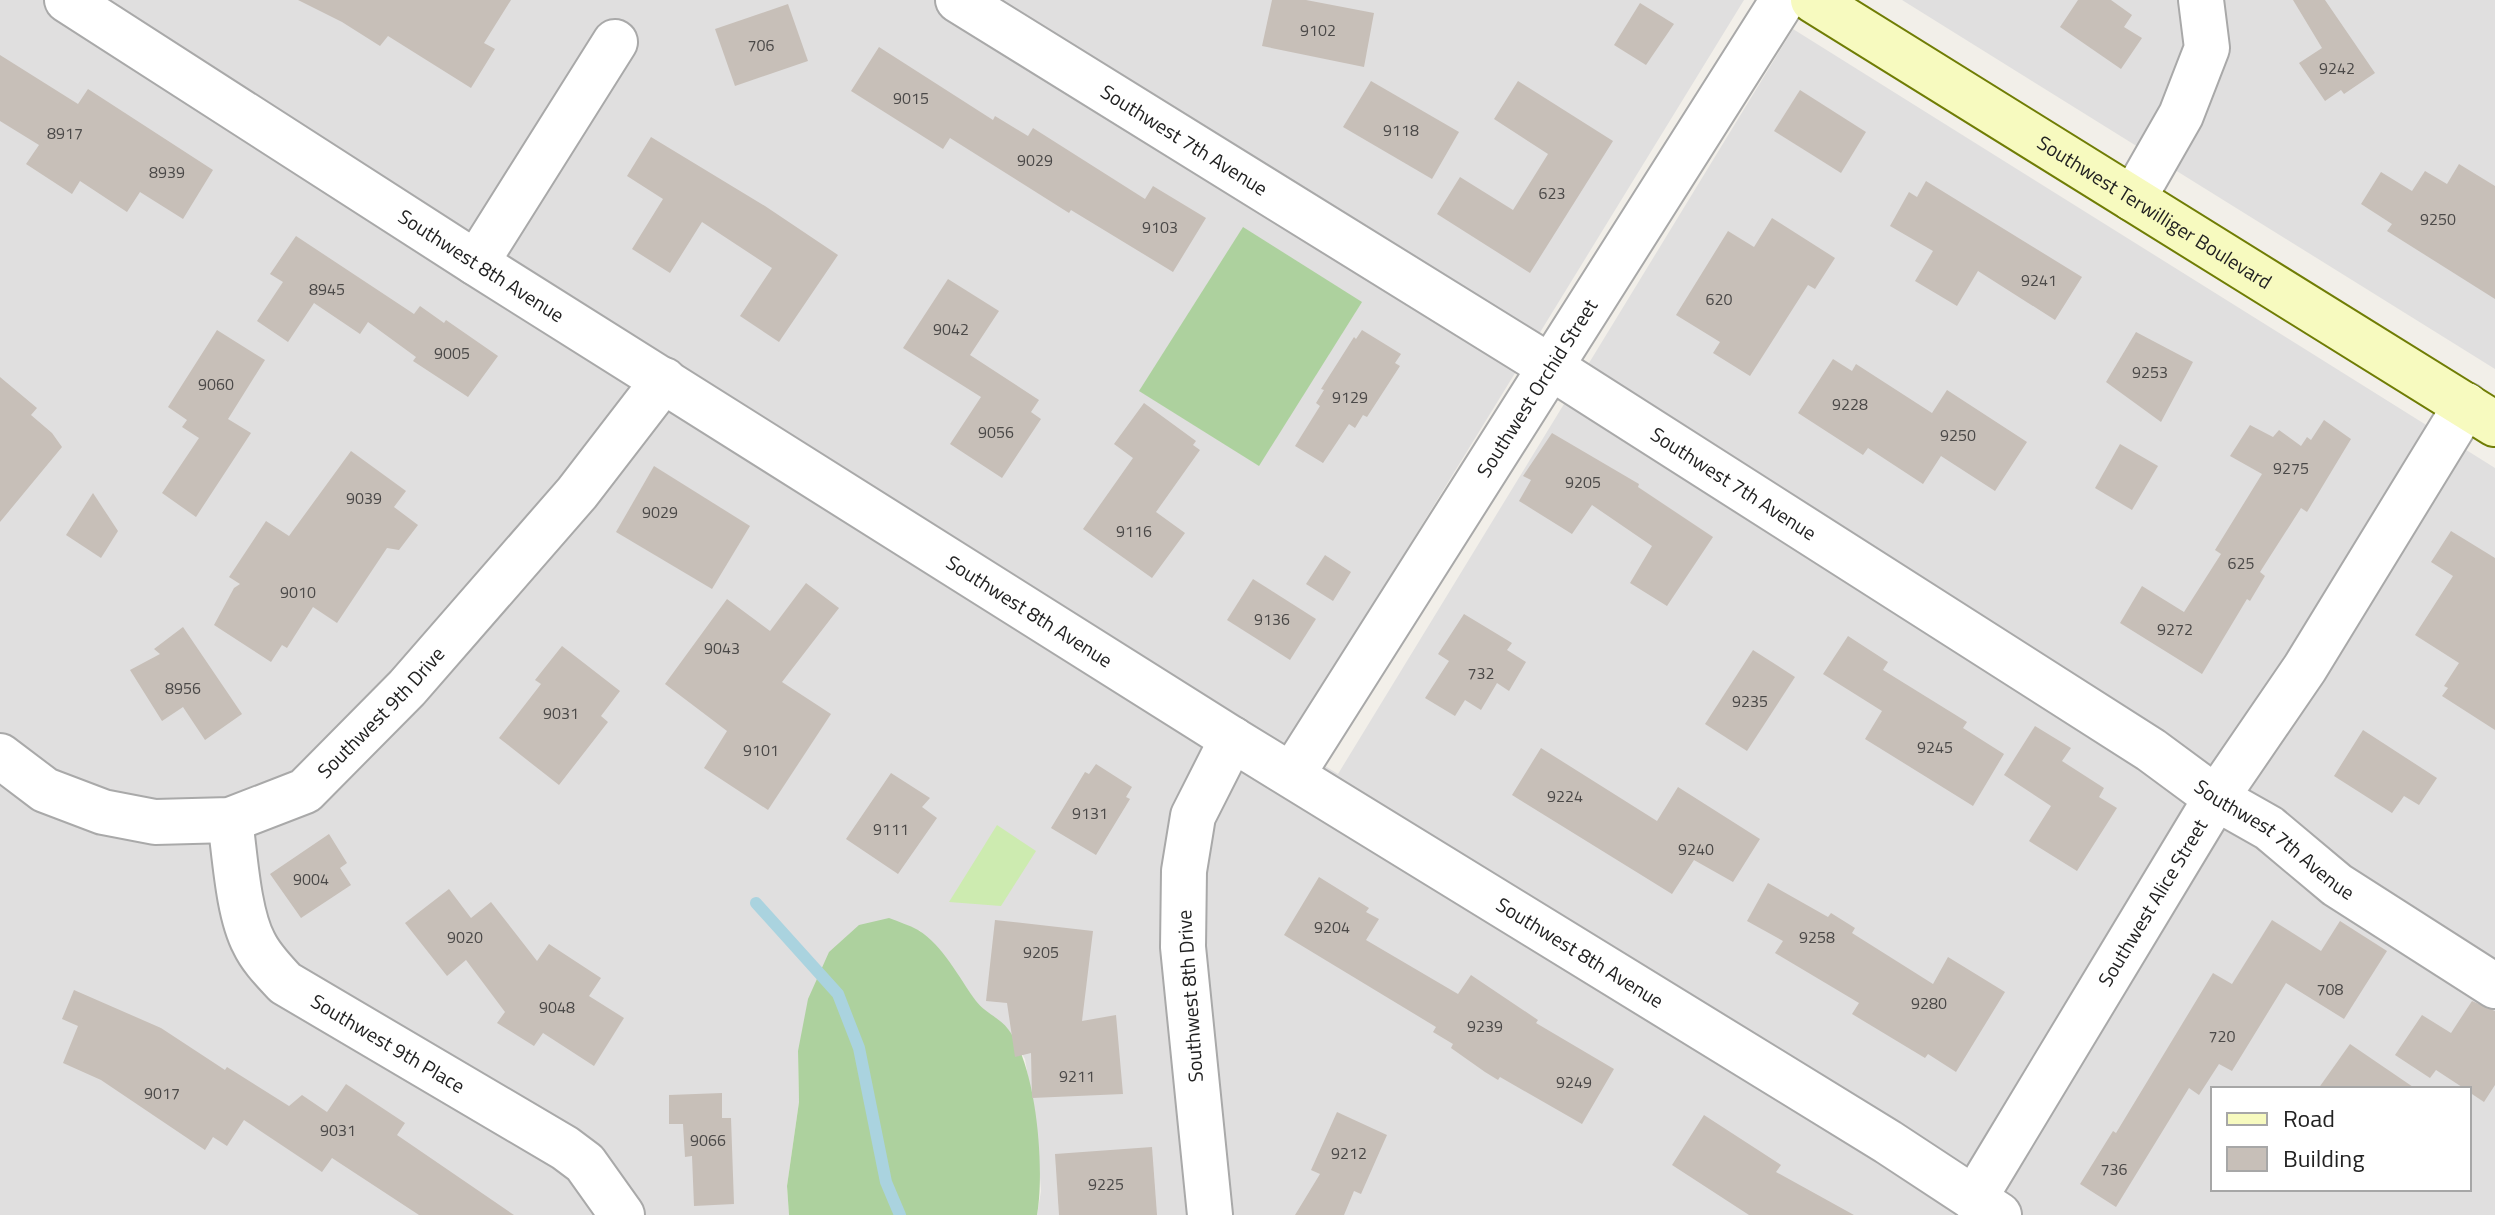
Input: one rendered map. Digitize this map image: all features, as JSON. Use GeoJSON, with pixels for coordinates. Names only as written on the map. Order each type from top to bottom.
{"type":"FeatureCollection","features":[{"type":"Feature","properties":{"kind":"main road","name":"Southwest Terwilliger Boulevard"},"geometry":{"type":"LineString","coordinates":[[1813,0],[2481,414]]}},
{"type":"Feature","properties":{"kind":"street","name":"Southwest 8th Avenue"},"geometry":{"type":"LineString","coordinates":[[67,0],[476,263],[1232,739],[1888,1142],[1986,1207]]}},
{"type":"Feature","properties":{"kind":"street","name":"Southwest 7th Avenue"},"geometry":{"type":"LineString","coordinates":[[958,0],[1552,368],[2151,750],[2216,798],[2269,828],[2337,885],[2495,986]]}},
{"type":"Feature","properties":{"kind":"street","name":"Southwest Orchid Street"},"geometry":{"type":"LineString","coordinates":[[1292,775],[1783,0]]}},
{"type":"Feature","properties":{"kind":"street"},"geometry":{"type":"LineString","coordinates":[[2133,199],[2181,115],[2207,48],[2201,0]]}},
{"type":"Feature","properties":{"kind":"street"},"geometry":{"type":"LineString","coordinates":[[476,263],[615,42]]}},
{"type":"Feature","properties":{"kind":"street","name":"Southwest 9th Drive"},"geometry":{"type":"LineString","coordinates":[[0,756],[45,790],[103,812],[155,822],[230,820],[305,791],[397,699],[577,493],[664,380]]}},
{"type":"Feature","properties":{"kind":"street","name":"Southwest Alice Street"},"geometry":{"type":"LineString","coordinates":[[1986,1207],[2216,798],[2481,414]]}},
{"type":"Feature","properties":{"kind":"street","name":"Southwest 8th Drive"},"geometry":{"type":"LineString","coordinates":[[1210,1215],[1183,947],[1184,871],[1193,816],[1232,739]]}},
{"type":"Feature","properties":{"kind":"street","name":"Southwest 9th Place"},"geometry":{"type":"LineString","coordinates":[[230,820],[245,916],[253,943],[285,983],[565,1148],[585,1163],[622,1215]]}},
{"type":"Feature","properties":{"kind":"shaded area"},"geometry":{"type":"Polygon","coordinates":[[[0,0],[1744,0],[1288,743],[1338,774],[1793,29],[2495,468],[2495,1215],[1037,1215],[1041,1191],[1036,1125],[1025,1059],[1007,1028],[979,1006],[939,949],[919,930],[798,1051],[799,1102],[787,1186],[789,1215],[0,1215],[0,0]]]}},
{"type":"Feature","properties":{"kind":"shaded area"},"geometry":{"type":"Polygon","coordinates":[[[1902,0],[2495,0],[2495,369],[1902,0]]]}},
{"type":"Feature","properties":{"kind":"green space"},"geometry":{"type":"Polygon","coordinates":[[[1243,227],[1362,302],[1259,466],[1139,391],[1243,227]]]}},
{"type":"Feature","properties":{"kind":"green space"},"geometry":{"type":"Polygon","coordinates":[[[997,825],[1036,851],[1001,906],[949,902],[997,825]]]}},
{"type":"Feature","properties":{"kind":"green space"},"geometry":{"type":"Polygon","coordinates":[[[889,918],[927,936],[950,962],[976,1001],[1005,1025],[1018,1046],[1032,1092],[1036,1119],[1040,1172],[1037,1215],[789,1215],[787,1186],[799,1102],[798,1051],[808,999],[829,952],[859,925],[889,918]]]}},
{"type":"Feature","properties":{"kind":"building"},"geometry":{"type":"Polygon","coordinates":[[[298,0],[511,0],[484,43],[495,49],[471,88],[388,36],[380,46],[298,0]]]}},
{"type":"Feature","properties":{"kind":"building"},"geometry":{"type":"Polygon","coordinates":[[[1272,0],[1306,0],[1374,13],[1364,67],[1262,46],[1272,0]]]}},
{"type":"Feature","properties":{"kind":"building"},"geometry":{"type":"Polygon","coordinates":[[[2078,0],[2111,0],[2132,15],[2124,27],[2142,38],[2121,69],[2060,27],[2078,0]]]}},
{"type":"Feature","properties":{"kind":"building"},"geometry":{"type":"Polygon","coordinates":[[[2293,0],[2325,0],[2375,73],[2344,94],[2341,90],[2325,101],[2299,63],[2322,48],[2293,0]]]}},
{"type":"Feature","properties":{"kind":"building"},"geometry":{"type":"Polygon","coordinates":[[[1640,3],[1674,24],[1646,65],[1614,45],[1640,3]]]}},
{"type":"Feature","properties":{"kind":"building"},"geometry":{"type":"Polygon","coordinates":[[[788,4],[808,61],[735,86],[715,29],[788,4]]]}},
{"type":"Feature","properties":{"kind":"building"},"geometry":{"type":"Polygon","coordinates":[[[879,47],[993,120],[995,116],[1028,136],[1033,128],[1145,199],[1153,186],[1206,218],[1173,272],[1071,210],[1069,213],[950,138],[943,149],[851,91],[879,47]]]}},
{"type":"Feature","properties":{"kind":"building"},"geometry":{"type":"Polygon","coordinates":[[[0,55],[78,104],[88,89],[213,170],[183,219],[140,192],[127,212],[80,181],[72,194],[26,164],[39,145],[0,121],[0,55]]]}},
{"type":"Feature","properties":{"kind":"building"},"geometry":{"type":"Polygon","coordinates":[[[1371,81],[1459,132],[1432,179],[1343,127],[1371,81]]]}},
{"type":"Feature","properties":{"kind":"building"},"geometry":{"type":"Polygon","coordinates":[[[1518,81],[1613,141],[1530,273],[1437,214],[1460,177],[1513,210],[1548,154],[1494,119],[1518,81]]]}},
{"type":"Feature","properties":{"kind":"building"},"geometry":{"type":"Polygon","coordinates":[[[1800,90],[1866,132],[1841,173],[1774,131],[1800,90]]]}},
{"type":"Feature","properties":{"kind":"building"},"geometry":{"type":"Polygon","coordinates":[[[651,137],[765,206],[838,255],[779,342],[740,316],[772,268],[702,222],[670,273],[632,249],[663,199],[627,176],[651,137]]]}},
{"type":"Feature","properties":{"kind":"building"},"geometry":{"type":"Polygon","coordinates":[[[2459,164],[2495,186],[2495,299],[2387,231],[2392,224],[2361,204],[2381,172],[2412,191],[2425,171],[2447,184],[2459,164]]]}},
{"type":"Feature","properties":{"kind":"building"},"geometry":{"type":"Polygon","coordinates":[[[1926,181],[2082,277],[2055,320],[1978,271],[1957,306],[1915,281],[1933,251],[1890,226],[1909,192],[1917,197],[1926,181]]]}},
{"type":"Feature","properties":{"kind":"building"},"geometry":{"type":"Polygon","coordinates":[[[1772,218],[1835,258],[1815,289],[1808,285],[1750,376],[1713,353],[1720,342],[1676,315],[1728,231],[1754,247],[1772,218]]]}},
{"type":"Feature","properties":{"kind":"building"},"geometry":{"type":"Polygon","coordinates":[[[296,236],[414,314],[420,306],[498,356],[468,397],[413,361],[416,357],[368,322],[360,334],[314,303],[288,342],[257,321],[283,282],[270,274],[296,236]]]}},
{"type":"Feature","properties":{"kind":"building"},"geometry":{"type":"Polygon","coordinates":[[[948,279],[999,311],[970,355],[1039,400],[1031,412],[1041,419],[1002,478],[950,444],[981,397],[903,348],[948,279]]]}},
{"type":"Feature","properties":{"kind":"building"},"geometry":{"type":"Polygon","coordinates":[[[217,330],[265,360],[228,419],[251,433],[196,517],[162,493],[199,438],[182,427],[187,420],[168,407],[217,330]]]}},
{"type":"Feature","properties":{"kind":"building"},"geometry":{"type":"Polygon","coordinates":[[[1362,330],[1401,354],[1395,363],[1400,366],[1367,417],[1363,415],[1355,428],[1349,424],[1323,463],[1295,446],[1320,406],[1316,403],[1324,390],[1321,389],[1354,337],[1356,339],[1362,330]]]}},
{"type":"Feature","properties":{"kind":"building"},"geometry":{"type":"Polygon","coordinates":[[[2136,332],[2193,362],[2161,422],[2106,382],[2136,332]]]}},
{"type":"Feature","properties":{"kind":"building"},"geometry":{"type":"Polygon","coordinates":[[[1833,359],[1852,371],[1856,364],[1932,413],[1947,390],[2027,442],[1995,491],[1941,456],[1923,484],[1868,448],[1863,455],[1798,413],[1833,359]]]}},
{"type":"Feature","properties":{"kind":"building"},"geometry":{"type":"Polygon","coordinates":[[[0,377],[37,408],[31,415],[52,433],[62,447],[0,522],[0,377]]]}},
{"type":"Feature","properties":{"kind":"building"},"geometry":{"type":"Polygon","coordinates":[[[1144,403],[1196,441],[1193,445],[1200,450],[1156,512],[1185,533],[1152,578],[1083,529],[1133,458],[1114,444],[1144,403]]]}},
{"type":"Feature","properties":{"kind":"building"},"geometry":{"type":"Polygon","coordinates":[[[2324,420],[2351,439],[2307,512],[2301,508],[2260,572],[2265,576],[2250,601],[2247,599],[2202,674],[2120,623],[2142,586],[2184,612],[2221,554],[2215,550],[2262,474],[2230,456],[2250,425],[2273,437],[2279,430],[2301,446],[2307,437],[2311,440],[2324,420]]]}},
{"type":"Feature","properties":{"kind":"building"},"geometry":{"type":"Polygon","coordinates":[[[1552,433],[1639,484],[1638,487],[1713,537],[1667,606],[1630,583],[1652,546],[1592,505],[1572,534],[1519,501],[1531,480],[1523,476],[1552,433]]]}},
{"type":"Feature","properties":{"kind":"building"},"geometry":{"type":"Polygon","coordinates":[[[2120,444],[2158,466],[2132,510],[2095,488],[2120,444]]]}},
{"type":"Feature","properties":{"kind":"building"},"geometry":{"type":"Polygon","coordinates":[[[351,451],[406,491],[394,507],[418,525],[399,550],[387,548],[337,623],[313,607],[287,648],[282,645],[271,662],[214,625],[234,588],[240,584],[229,577],[266,521],[289,536],[351,451]]]}},
{"type":"Feature","properties":{"kind":"building"},"geometry":{"type":"Polygon","coordinates":[[[654,466],[750,526],[712,589],[616,532],[654,466]]]}},
{"type":"Feature","properties":{"kind":"building"},"geometry":{"type":"Polygon","coordinates":[[[93,493],[118,531],[101,558],[66,535],[93,493]]]}},
{"type":"Feature","properties":{"kind":"building"},"geometry":{"type":"Polygon","coordinates":[[[2451,531],[2495,558],[2495,730],[2442,696],[2448,688],[2444,686],[2459,663],[2415,635],[2453,576],[2431,562],[2451,531]]]}},
{"type":"Feature","properties":{"kind":"building"},"geometry":{"type":"Polygon","coordinates":[[[1325,555],[1351,572],[1333,601],[1306,584],[1325,555]]]}},
{"type":"Feature","properties":{"kind":"building"},"geometry":{"type":"Polygon","coordinates":[[[1253,579],[1316,619],[1290,660],[1227,620],[1253,579]]]}},
{"type":"Feature","properties":{"kind":"building"},"geometry":{"type":"Polygon","coordinates":[[[806,583],[839,608],[782,682],[831,714],[768,810],[704,768],[727,731],[665,684],[727,599],[770,631],[806,583]]]}},
{"type":"Feature","properties":{"kind":"building"},"geometry":{"type":"Polygon","coordinates":[[[1464,614],[1512,643],[1507,650],[1526,662],[1509,691],[1497,683],[1481,710],[1465,700],[1455,716],[1425,698],[1449,661],[1438,654],[1464,614]]]}},
{"type":"Feature","properties":{"kind":"building"},"geometry":{"type":"Polygon","coordinates":[[[183,627],[242,714],[205,740],[183,707],[162,721],[130,670],[160,654],[154,649],[183,627]]]}},
{"type":"Feature","properties":{"kind":"building"},"geometry":{"type":"Polygon","coordinates":[[[1848,636],[1888,662],[1883,670],[1967,722],[1963,728],[2004,754],[1973,806],[1865,739],[1882,711],[1823,674],[1848,636]]]}},
{"type":"Feature","properties":{"kind":"building"},"geometry":{"type":"Polygon","coordinates":[[[562,646],[620,691],[601,716],[608,722],[559,785],[499,738],[541,684],[535,680],[562,646]]]}},
{"type":"Feature","properties":{"kind":"building"},"geometry":{"type":"Polygon","coordinates":[[[1753,650],[1795,677],[1747,751],[1705,724],[1753,650]]]}},
{"type":"Feature","properties":{"kind":"building"},"geometry":{"type":"Polygon","coordinates":[[[2035,726],[2071,748],[2062,761],[2104,788],[2099,797],[2117,808],[2077,871],[2029,841],[2051,806],[2004,775],[2035,726]]]}},
{"type":"Feature","properties":{"kind":"building"},"geometry":{"type":"Polygon","coordinates":[[[2363,730],[2437,778],[2419,805],[2404,796],[2392,813],[2334,776],[2363,730]]]}},
{"type":"Feature","properties":{"kind":"building"},"geometry":{"type":"Polygon","coordinates":[[[1541,748],[1657,821],[1678,787],[1760,839],[1733,882],[1694,860],[1672,894],[1512,795],[1541,748]]]}},
{"type":"Feature","properties":{"kind":"building"},"geometry":{"type":"Polygon","coordinates":[[[1096,764],[1132,787],[1126,797],[1130,799],[1096,855],[1051,828],[1085,772],[1089,774],[1096,764]]]}},
{"type":"Feature","properties":{"kind":"building"},"geometry":{"type":"Polygon","coordinates":[[[891,773],[930,798],[922,807],[937,818],[898,874],[846,839],[891,773]]]}},
{"type":"Feature","properties":{"kind":"building"},"geometry":{"type":"Polygon","coordinates":[[[329,834],[347,863],[340,868],[351,885],[301,918],[270,874],[329,834]]]}},
{"type":"Feature","properties":{"kind":"building"},"geometry":{"type":"Polygon","coordinates":[[[1319,877],[1369,908],[1366,912],[1379,919],[1366,940],[1458,994],[1471,975],[1538,1020],[1536,1023],[1614,1069],[1582,1124],[1500,1077],[1498,1080],[1485,1072],[1451,1048],[1453,1044],[1433,1032],[1436,1027],[1284,935],[1319,877]]]}},
{"type":"Feature","properties":{"kind":"building"},"geometry":{"type":"Polygon","coordinates":[[[1768,883],[1828,917],[1831,913],[1855,928],[1852,933],[1933,984],[1948,957],[2005,992],[1956,1072],[1928,1054],[1925,1058],[1852,1014],[1859,1003],[1775,953],[1783,941],[1747,921],[1768,883]]]}},
{"type":"Feature","properties":{"kind":"building"},"geometry":{"type":"Polygon","coordinates":[[[449,889],[471,918],[491,902],[537,961],[549,944],[601,978],[589,996],[624,1018],[594,1066],[543,1033],[534,1046],[497,1023],[505,1012],[466,960],[447,976],[405,923],[449,889]]]}},
{"type":"Feature","properties":{"kind":"building"},"geometry":{"type":"Polygon","coordinates":[[[995,920],[1093,931],[1082,1021],[1116,1015],[1123,1094],[1032,1098],[1031,1053],[1015,1057],[1007,1003],[986,1001],[995,920]]]}},
{"type":"Feature","properties":{"kind":"building"},"geometry":{"type":"Polygon","coordinates":[[[2272,920],[2321,951],[2340,921],[2387,951],[2344,1019],[2286,983],[2232,1071],[2219,1064],[2199,1095],[2189,1088],[2116,1207],[2080,1184],[2113,1131],[2116,1133],[2213,973],[2232,984],[2272,920]]]}},
{"type":"Feature","properties":{"kind":"building"},"geometry":{"type":"Polygon","coordinates":[[[74,990],[161,1028],[225,1070],[227,1067],[289,1106],[302,1095],[327,1112],[346,1084],[405,1123],[397,1135],[514,1215],[419,1215],[332,1158],[322,1172],[244,1120],[227,1146],[213,1137],[205,1150],[101,1080],[63,1063],[78,1026],[62,1019],[74,990]]]}},
{"type":"Feature","properties":{"kind":"building"},"geometry":{"type":"Polygon","coordinates":[[[2472,1001],[2495,1011],[2495,1085],[2484,1102],[2471,1093],[2471,1087],[2462,1087],[2436,1070],[2430,1078],[2395,1055],[2422,1015],[2451,1033],[2472,1001]]]}},
{"type":"Feature","properties":{"kind":"building"},"geometry":{"type":"Polygon","coordinates":[[[2350,1044],[2413,1087],[2319,1087],[2350,1044]]]}},
{"type":"Feature","properties":{"kind":"building"},"geometry":{"type":"Polygon","coordinates":[[[722,1093],[722,1118],[731,1118],[734,1204],[694,1206],[692,1156],[685,1157],[683,1124],[669,1124],[669,1095],[722,1093]]]}},
{"type":"Feature","properties":{"kind":"building"},"geometry":{"type":"Polygon","coordinates":[[[1337,1112],[1387,1135],[1361,1194],[1354,1191],[1344,1215],[1295,1215],[1320,1174],[1311,1170],[1337,1112]]]}},
{"type":"Feature","properties":{"kind":"building"},"geometry":{"type":"Polygon","coordinates":[[[1704,1115],[1781,1165],[1776,1172],[1854,1215],[1749,1215],[1672,1165],[1704,1115]]]}},
{"type":"Feature","properties":{"kind":"building"},"geometry":{"type":"Polygon","coordinates":[[[1152,1147],[1157,1215],[1059,1215],[1055,1154],[1152,1147]]]}},
{"type":"Feature","properties":{"kind":"waterway"},"geometry":{"type":"LineString","coordinates":[[756,903],[838,994],[859,1048],[886,1182],[900,1215]]}}]}
